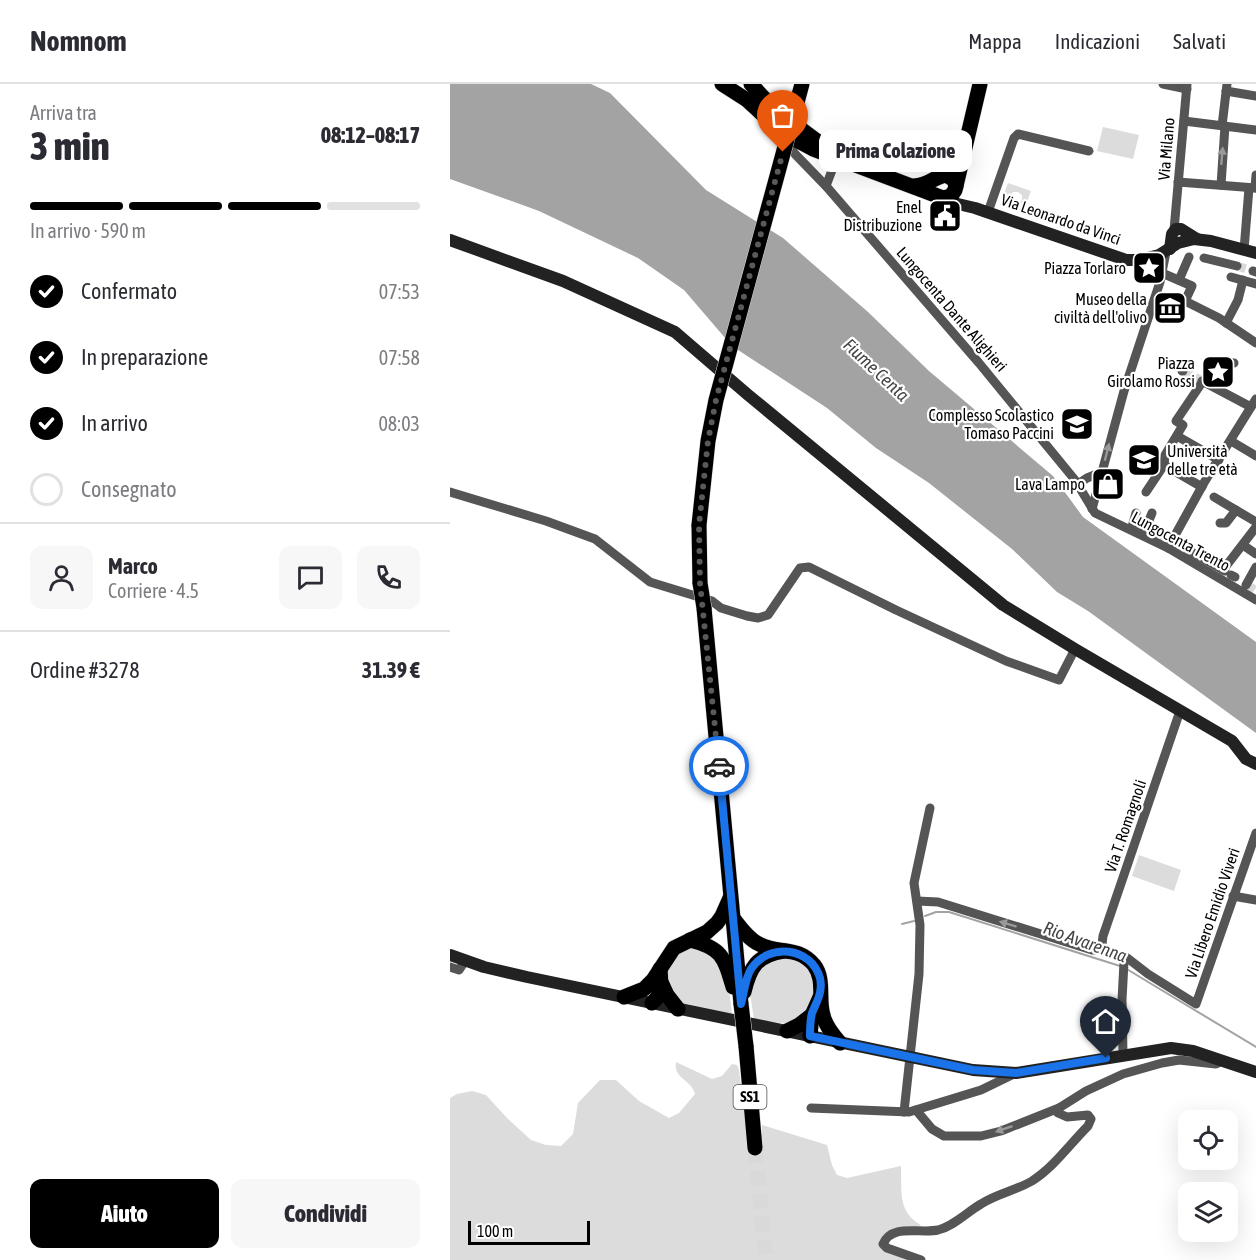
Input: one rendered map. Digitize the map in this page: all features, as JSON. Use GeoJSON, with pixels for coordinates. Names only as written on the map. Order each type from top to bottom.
{"type":"FeatureCollection","features":[{"type":"Feature","properties":{"kind":"main road","name":"Via Leonardo da Vinci"},"geometry":{"type":"LineString","coordinates":[[722,84],[747,100],[783,133],[813,149],[910,186],[945,187],[958,204],[1079,242],[1126,260],[1149,258],[1176,237]]}},
{"type":"Feature","properties":{"kind":"main road","name":"Via Leonardo da Vinci"},"geometry":{"type":"LineString","coordinates":[[751,84],[774,109],[834,156]]}},
{"type":"Feature","properties":{"kind":"main road","name":"SS1"},"geometry":{"type":"LineString","coordinates":[[754,1148],[732,892],[700,583],[699,525],[708,441],[716,400],[802,84]]}},
{"type":"Feature","properties":{"kind":"main road"},"geometry":{"type":"LineString","coordinates":[[945,187],[961,164],[980,84]]}},
{"type":"Feature","properties":{"kind":"main road"},"geometry":{"type":"LineString","coordinates":[[1176,237],[1197,239],[1250,251]]}},
{"type":"Feature","properties":{"kind":"main road"},"geometry":{"type":"LineString","coordinates":[[450,240],[563,281],[675,332],[1003,605],[1232,741],[1246,759],[1256,764]]}},
{"type":"Feature","properties":{"kind":"main road"},"geometry":{"type":"LineString","coordinates":[[624,997],[644,989],[658,977],[674,948],[707,932],[717,923],[732,892]]}},
{"type":"Feature","properties":{"kind":"main road"},"geometry":{"type":"LineString","coordinates":[[733,918],[746,934],[759,944],[787,951]]}},
{"type":"Feature","properties":{"kind":"main road"},"geometry":{"type":"LineString","coordinates":[[690,940],[713,947],[720,953],[741,1004]]}},
{"type":"Feature","properties":{"kind":"main road"},"geometry":{"type":"LineString","coordinates":[[741,1004],[748,975],[760,959],[774,953],[795,951],[807,958],[816,968],[820,981],[821,995],[815,1032],[810,1036]]}},
{"type":"Feature","properties":{"kind":"main road"},"geometry":{"type":"LineString","coordinates":[[450,955],[465,961],[678,1009],[973,1070],[1016,1073],[1123,1055],[1182,1049],[1256,1071]]}},
{"type":"Feature","properties":{"kind":"main road"},"geometry":{"type":"LineString","coordinates":[[652,1003],[657,999],[658,977]]}},
{"type":"Feature","properties":{"kind":"main road"},"geometry":{"type":"LineString","coordinates":[[658,977],[666,995],[678,1009]]}},
{"type":"Feature","properties":{"kind":"main road"},"geometry":{"type":"LineString","coordinates":[[817,1015],[840,1043]]}},
{"type":"Feature","properties":{"kind":"main road"},"geometry":{"type":"LineString","coordinates":[[787,1031],[817,1015]]}},
{"type":"Feature","properties":{"kind":"street"},"geometry":{"type":"LineString","coordinates":[[1162,84],[1187,87]]}},
{"type":"Feature","properties":{"kind":"street","name":"Via Milano"},"geometry":{"type":"LineString","coordinates":[[1176,237],[1178,182],[1187,87]]}},
{"type":"Feature","properties":{"kind":"street"},"geometry":{"type":"LineString","coordinates":[[1221,185],[1227,87],[1256,96]]}},
{"type":"Feature","properties":{"kind":"street"},"geometry":{"type":"LineString","coordinates":[[1184,122],[1256,130]]}},
{"type":"Feature","properties":{"kind":"street","name":"Lungocenta Dante Alighieri"},"geometry":{"type":"LineString","coordinates":[[783,133],[795,154],[826,186],[979,363],[1078,484],[1092,509]]}},
{"type":"Feature","properties":{"kind":"street"},"geometry":{"type":"LineString","coordinates":[[988,213],[1014,138],[1018,134],[1089,151]]}},
{"type":"Feature","properties":{"kind":"street"},"geometry":{"type":"LineString","coordinates":[[826,186],[834,156]]}},
{"type":"Feature","properties":{"kind":"street"},"geometry":{"type":"LineString","coordinates":[[1250,251],[1253,188],[1256,175]]}},
{"type":"Feature","properties":{"kind":"street"},"geometry":{"type":"LineString","coordinates":[[1178,182],[1253,188]]}},
{"type":"Feature","properties":{"kind":"street"},"geometry":{"type":"LineString","coordinates":[[1092,509],[1124,391],[1162,271],[1176,237]]}},
{"type":"Feature","properties":{"kind":"street"},"geometry":{"type":"LineString","coordinates":[[1176,278],[1189,257]]}},
{"type":"Feature","properties":{"kind":"street"},"geometry":{"type":"LineString","coordinates":[[1209,257],[1237,266]]}},
{"type":"Feature","properties":{"kind":"street"},"geometry":{"type":"LineString","coordinates":[[1162,271],[1195,285],[1185,301],[1226,323],[1256,343]]}},
{"type":"Feature","properties":{"kind":"street"},"geometry":{"type":"LineString","coordinates":[[1231,277],[1256,284]]}},
{"type":"Feature","properties":{"kind":"street"},"geometry":{"type":"LineString","coordinates":[[1226,323],[1238,300],[1243,280]]}},
{"type":"Feature","properties":{"kind":"street"},"geometry":{"type":"LineString","coordinates":[[1146,492],[1164,465],[1165,455],[1183,425],[1212,386],[1225,360]]}},
{"type":"Feature","properties":{"kind":"street"},"geometry":{"type":"LineString","coordinates":[[1170,543],[1254,404],[1212,386]]}},
{"type":"Feature","properties":{"kind":"street"},"geometry":{"type":"LineString","coordinates":[[1177,436],[1219,460]]}},
{"type":"Feature","properties":{"kind":"street"},"geometry":{"type":"LineString","coordinates":[[1228,444],[1256,456]]}},
{"type":"Feature","properties":{"kind":"street"},"geometry":{"type":"LineString","coordinates":[[1164,465],[1202,487]]}},
{"type":"Feature","properties":{"kind":"street"},"geometry":{"type":"LineString","coordinates":[[1078,484],[1102,472]]}},
{"type":"Feature","properties":{"kind":"street"},"geometry":{"type":"LineString","coordinates":[[450,492],[546,521],[595,539],[650,582],[712,601],[721,608],[747,616],[758,618],[768,615],[800,568],[809,567],[1006,661],[1059,680],[1075,649]]}},
{"type":"Feature","properties":{"kind":"street"},"geometry":{"type":"LineString","coordinates":[[1214,497],[1256,522]]}},
{"type":"Feature","properties":{"kind":"street","name":"Lungocenta Trento"},"geometry":{"type":"LineString","coordinates":[[1092,509],[1095,513],[1170,543],[1256,600]]}},
{"type":"Feature","properties":{"kind":"street"},"geometry":{"type":"LineString","coordinates":[[1220,523],[1226,523],[1236,510]]}},
{"type":"Feature","properties":{"kind":"street"},"geometry":{"type":"LineString","coordinates":[[1137,513],[1132,526],[1150,532],[1152,513]]}},
{"type":"Feature","properties":{"kind":"street"},"geometry":{"type":"LineString","coordinates":[[1188,550],[1229,573],[1243,545],[1256,527]]}},
{"type":"Feature","properties":{"kind":"street"},"geometry":{"type":"LineString","coordinates":[[1243,545],[1256,554]]}},
{"type":"Feature","properties":{"kind":"street"},"geometry":{"type":"LineString","coordinates":[[1246,585],[1256,567]]}},
{"type":"Feature","properties":{"kind":"street","name":"Via T. Romagnoli"},"geometry":{"type":"LineString","coordinates":[[1105,950],[1102,944],[1103,936],[1180,711]]}},
{"type":"Feature","properties":{"kind":"street"},"geometry":{"type":"LineString","coordinates":[[904,1112],[919,974],[920,925],[914,883],[930,808]]}},
{"type":"Feature","properties":{"kind":"street","name":"Via Libero Emidio Viveri"},"geometry":{"type":"LineString","coordinates":[[1105,950],[1126,957],[1148,974],[1196,1004],[1256,833]]}},
{"type":"Feature","properties":{"kind":"street"},"geometry":{"type":"LineString","coordinates":[[1233,896],[1256,900]]}},
{"type":"Feature","properties":{"kind":"street"},"geometry":{"type":"LineString","coordinates":[[917,901],[938,903],[1092,950],[1105,950]]}},
{"type":"Feature","properties":{"kind":"street"},"geometry":{"type":"LineString","coordinates":[[450,967],[459,970],[465,961]]}},
{"type":"Feature","properties":{"kind":"street"},"geometry":{"type":"LineString","coordinates":[[1123,1055],[1124,962]]}},
{"type":"Feature","properties":{"kind":"street"},"geometry":{"type":"LineString","coordinates":[[916,1110],[932,1129],[944,1136],[981,1136],[1001,1131],[1059,1108],[1112,1078],[1179,1060],[1216,1064],[1222,1061]]}},
{"type":"Feature","properties":{"kind":"street"},"geometry":{"type":"LineString","coordinates":[[811,1108],[904,1112],[916,1110],[981,1090],[1016,1073]]}},
{"type":"Feature","properties":{"kind":"street"},"geometry":{"type":"LineString","coordinates":[[921,1260],[887,1248],[883,1244],[886,1238],[898,1231],[936,1230],[950,1226],[982,1203],[1031,1182],[1055,1162],[1088,1126],[1090,1119],[1088,1115],[1067,1117],[1058,1113],[1059,1108]]}},
{"type":"Feature","properties":{"kind":"shaded area"},"geometry":{"type":"Polygon","coordinates":[[[1103,127],[1139,135],[1133,159],[1097,151],[1103,127]]]}},
{"type":"Feature","properties":{"kind":"shaded area"},"geometry":{"type":"Polygon","coordinates":[[[1008,183],[1031,191],[1023,213],[1013,210],[1014,205],[1019,204],[1022,200],[1022,195],[1018,192],[1013,192],[1009,196],[1012,204],[1010,209],[1000,205],[1008,183]]]}},
{"type":"Feature","properties":{"kind":"shaded area"},"geometry":{"type":"Polygon","coordinates":[[[1139,855],[1181,870],[1174,891],[1132,876],[1139,855]]]}},
{"type":"Feature","properties":{"kind":"shaded area"},"geometry":{"type":"Polygon","coordinates":[[[691,946],[710,949],[728,981],[732,1014],[678,1002],[664,971],[667,962],[691,946]]]}},
{"type":"Feature","properties":{"kind":"shaded area"},"geometry":{"type":"Polygon","coordinates":[[[784,955],[808,966],[817,991],[806,1014],[787,1024],[754,1019],[749,988],[760,964],[784,955]]]}},
{"type":"Feature","properties":{"kind":"shaded area"},"geometry":{"type":"Polygon","coordinates":[[[676,1062],[712,1079],[722,1076],[732,1064],[737,1065],[745,1117],[762,1148],[762,1125],[827,1145],[837,1175],[847,1178],[901,1166],[901,1192],[904,1207],[921,1225],[892,1230],[883,1236],[880,1242],[910,1260],[450,1260],[450,1098],[472,1091],[486,1095],[531,1140],[546,1145],[561,1146],[573,1134],[578,1103],[600,1080],[616,1080],[639,1101],[669,1118],[679,1113],[695,1094],[690,1085],[677,1072],[676,1062]]]}},
{"type":"Feature","properties":{"kind":"water","name":"Fiume Centa"},"geometry":{"type":"Polygon","coordinates":[[[450,84],[591,84],[610,93],[706,190],[783,238],[868,312],[929,371],[1053,476],[1083,517],[1256,642],[1256,733],[1088,611],[1057,592],[1012,549],[929,483],[876,448],[827,408],[732,346],[684,290],[638,258],[539,211],[450,179],[450,84]]]}},
{"type":"Feature","properties":{"kind":"waterway","name":"Rio Avarenna"},"geometry":{"type":"LineString","coordinates":[[925,916],[936,912],[949,912],[1120,966]]}},
{"type":"Feature","properties":{"kind":"waterway","name":"Rio Avarenna"},"geometry":{"type":"LineString","coordinates":[[902,924],[914,921]]}},
{"type":"Feature","properties":{"kind":"waterway","name":"Rio Avarenna"},"geometry":{"type":"LineString","coordinates":[[1125,968],[1256,1047]]}},
{"type":"Feature","properties":{"kind":"tunnel"},"geometry":{"type":"LineString","coordinates":[[1237,266],[1253,271]]}},
{"type":"Feature","properties":{"kind":"tunnel"},"geometry":{"type":"LineString","coordinates":[[1183,371],[1202,381]]}},
{"type":"Feature","properties":{"kind":"tunnel"},"geometry":{"type":"LineString","coordinates":[[1155,534],[1169,540]]}},
{"type":"Feature","properties":{"kind":"tunnel"},"geometry":{"type":"LineString","coordinates":[[1173,542],[1188,550]]}},
{"type":"Feature","properties":{"kind":"tunnel"},"geometry":{"type":"LineString","coordinates":[[1247,585],[1256,591]]}},
{"type":"Feature","properties":{"kind":"tunnel"},"geometry":{"type":"LineString","coordinates":[[755,1148],[766,1260]]}},
{"type":"Feature","properties":{"kind":"way so far"},"geometry":{"type":"LineString","coordinates":[[719,766],[700,583],[699,525],[702,481],[716,400],[783,152]]}},
{"type":"Feature","properties":{"kind":"place","name":"Prima Colazione"},"geometry":{"type":"Point","coordinates":[783,152]}},
{"type":"Feature","properties":{"kind":"place","name":"Enel Distribuzione"},"geometry":{"type":"Point","coordinates":[945,216]}},
{"type":"Feature","properties":{"kind":"place","name":"Piazza Torlaro"},"geometry":{"type":"Point","coordinates":[1149,268]}},
{"type":"Feature","properties":{"kind":"place","name":"Museo della civiltà dell'olivo"},"geometry":{"type":"Point","coordinates":[1170,308]}},
{"type":"Feature","properties":{"kind":"place","name":"Piazza Girolamo Rossi"},"geometry":{"type":"Point","coordinates":[1218,372]}},
{"type":"Feature","properties":{"kind":"place","name":"Complesso Scolastico Tomaso Paccini"},"geometry":{"type":"Point","coordinates":[1077,424]}},
{"type":"Feature","properties":{"kind":"place","name":"Università delle tre età"},"geometry":{"type":"Point","coordinates":[1144,460]}},
{"type":"Feature","properties":{"kind":"place","name":"Lava Lampo"},"geometry":{"type":"Point","coordinates":[1108,484]}},
{"type":"Feature","properties":{"kind":"route"},"geometry":{"type":"LineString","coordinates":[[719,766],[741,1004],[748,975],[760,959],[774,953],[795,951],[807,958],[816,968],[820,981],[821,995],[812,1015],[810,1036],[973,1070],[1016,1073],[1106,1058]]}}]}
